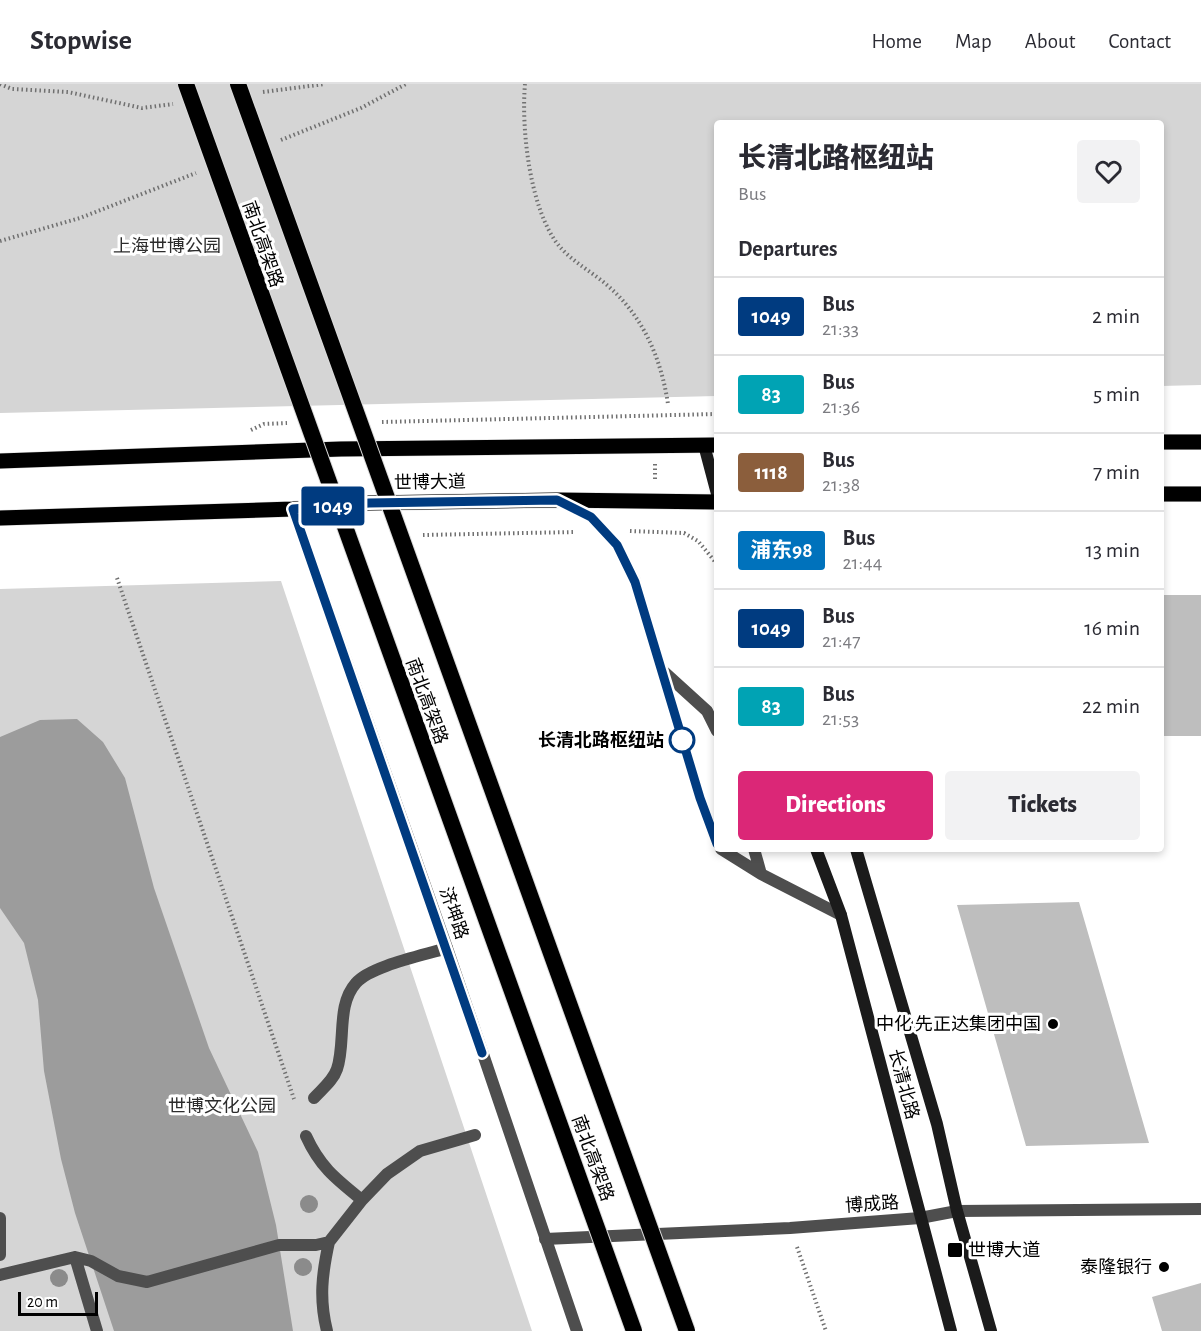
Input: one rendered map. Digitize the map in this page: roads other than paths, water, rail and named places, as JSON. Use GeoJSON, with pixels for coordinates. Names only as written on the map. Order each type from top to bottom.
{"type":"FeatureCollection","features":[{"type":"Feature","properties":{"kind":"highway","name":"南北高架路"},"geometry":{"type":"LineString","coordinates":[[186,84],[634,1331]]}},
{"type":"Feature","properties":{"kind":"highway","name":"南北高架路"},"geometry":{"type":"LineString","coordinates":[[238,84],[687,1331]]}},
{"type":"Feature","properties":{"kind":"main road"},"geometry":{"type":"LineString","coordinates":[[1164,442],[1201,442]]}},
{"type":"Feature","properties":{"kind":"main road"},"geometry":{"type":"LineString","coordinates":[[711,445],[714,470]]}},
{"type":"Feature","properties":{"kind":"main road","name":"世博大道"},"geometry":{"type":"LineString","coordinates":[[0,461],[341,449],[711,445]]}},
{"type":"Feature","properties":{"kind":"main road"},"geometry":{"type":"LineString","coordinates":[[1164,494],[1201,494]]}},
{"type":"Feature","properties":{"kind":"main road","name":"世博大道"},"geometry":{"type":"LineString","coordinates":[[0,518],[293,509],[369,503],[557,500],[714,502]]}},
{"type":"Feature","properties":{"kind":"main road","name":"长清北路"},"geometry":{"type":"LineString","coordinates":[[817,852],[841,915],[951,1331]]}},
{"type":"Feature","properties":{"kind":"main road","name":"长清北路"},"geometry":{"type":"LineString","coordinates":[[857,852],[937,1124],[957,1211],[991,1331]]}},
{"type":"Feature","properties":{"kind":"street"},"geometry":{"type":"LineString","coordinates":[[557,500],[591,517],[617,545],[635,582],[700,798],[714,836]]}},
{"type":"Feature","properties":{"kind":"street","name":"济坤路"},"geometry":{"type":"LineString","coordinates":[[293,509],[447,948],[577,1331]]}},
{"type":"Feature","properties":{"kind":"street"},"geometry":{"type":"LineString","coordinates":[[662,670],[707,711],[714,724]]}},
{"type":"Feature","properties":{"kind":"street"},"geometry":{"type":"LineString","coordinates":[[727,852],[761,874],[841,915]]}},
{"type":"Feature","properties":{"kind":"street"},"geometry":{"type":"LineString","coordinates":[[755,852],[761,874]]}},
{"type":"Feature","properties":{"kind":"street"},"geometry":{"type":"LineString","coordinates":[[314,1098],[330,1082],[337,1068],[347,998],[356,982],[370,973],[447,948]]}},
{"type":"Feature","properties":{"kind":"street"},"geometry":{"type":"LineString","coordinates":[[327,1331],[321,1306],[321,1287],[328,1242],[362,1200],[387,1174],[420,1151],[475,1135]]}},
{"type":"Feature","properties":{"kind":"street"},"geometry":{"type":"LineString","coordinates":[[306,1136],[316,1158],[331,1175],[362,1200]]}},
{"type":"Feature","properties":{"kind":"street","name":"博成路"},"geometry":{"type":"LineString","coordinates":[[545,1239],[790,1228],[921,1218],[957,1211],[1201,1209]]}},
{"type":"Feature","properties":{"kind":"street"},"geometry":{"type":"LineString","coordinates":[[0,1218],[0,1255]]}},
{"type":"Feature","properties":{"kind":"street"},"geometry":{"type":"LineString","coordinates":[[0,1275],[75,1257],[91,1261],[118,1276],[147,1282],[279,1245],[316,1245],[328,1242]]}},
{"type":"Feature","properties":{"kind":"street"},"geometry":{"type":"LineString","coordinates":[[75,1257],[97,1331]]}},
{"type":"Feature","properties":{"kind":"place","name":"长清北路枢纽站"},"geometry":{"type":"Point","coordinates":[682,740]}},
{"type":"Feature","properties":{"kind":"place","name":"中化 先正达集团中国"},"geometry":{"type":"Point","coordinates":[1053,1024]}},
{"type":"Feature","properties":{"kind":"place","name":"世博大道"},"geometry":{"type":"Point","coordinates":[955,1250]}},
{"type":"Feature","properties":{"kind":"place","name":"泰隆银行"},"geometry":{"type":"Point","coordinates":[1164,1267]}},
{"type":"Feature","properties":{"kind":"park label","name":"上海世博公园"},"geometry":{"type":"Point","coordinates":[167,246]}},
{"type":"Feature","properties":{"kind":"park label","name":"世博文化公园"},"geometry":{"type":"Point","coordinates":[222,1106]}}]}
